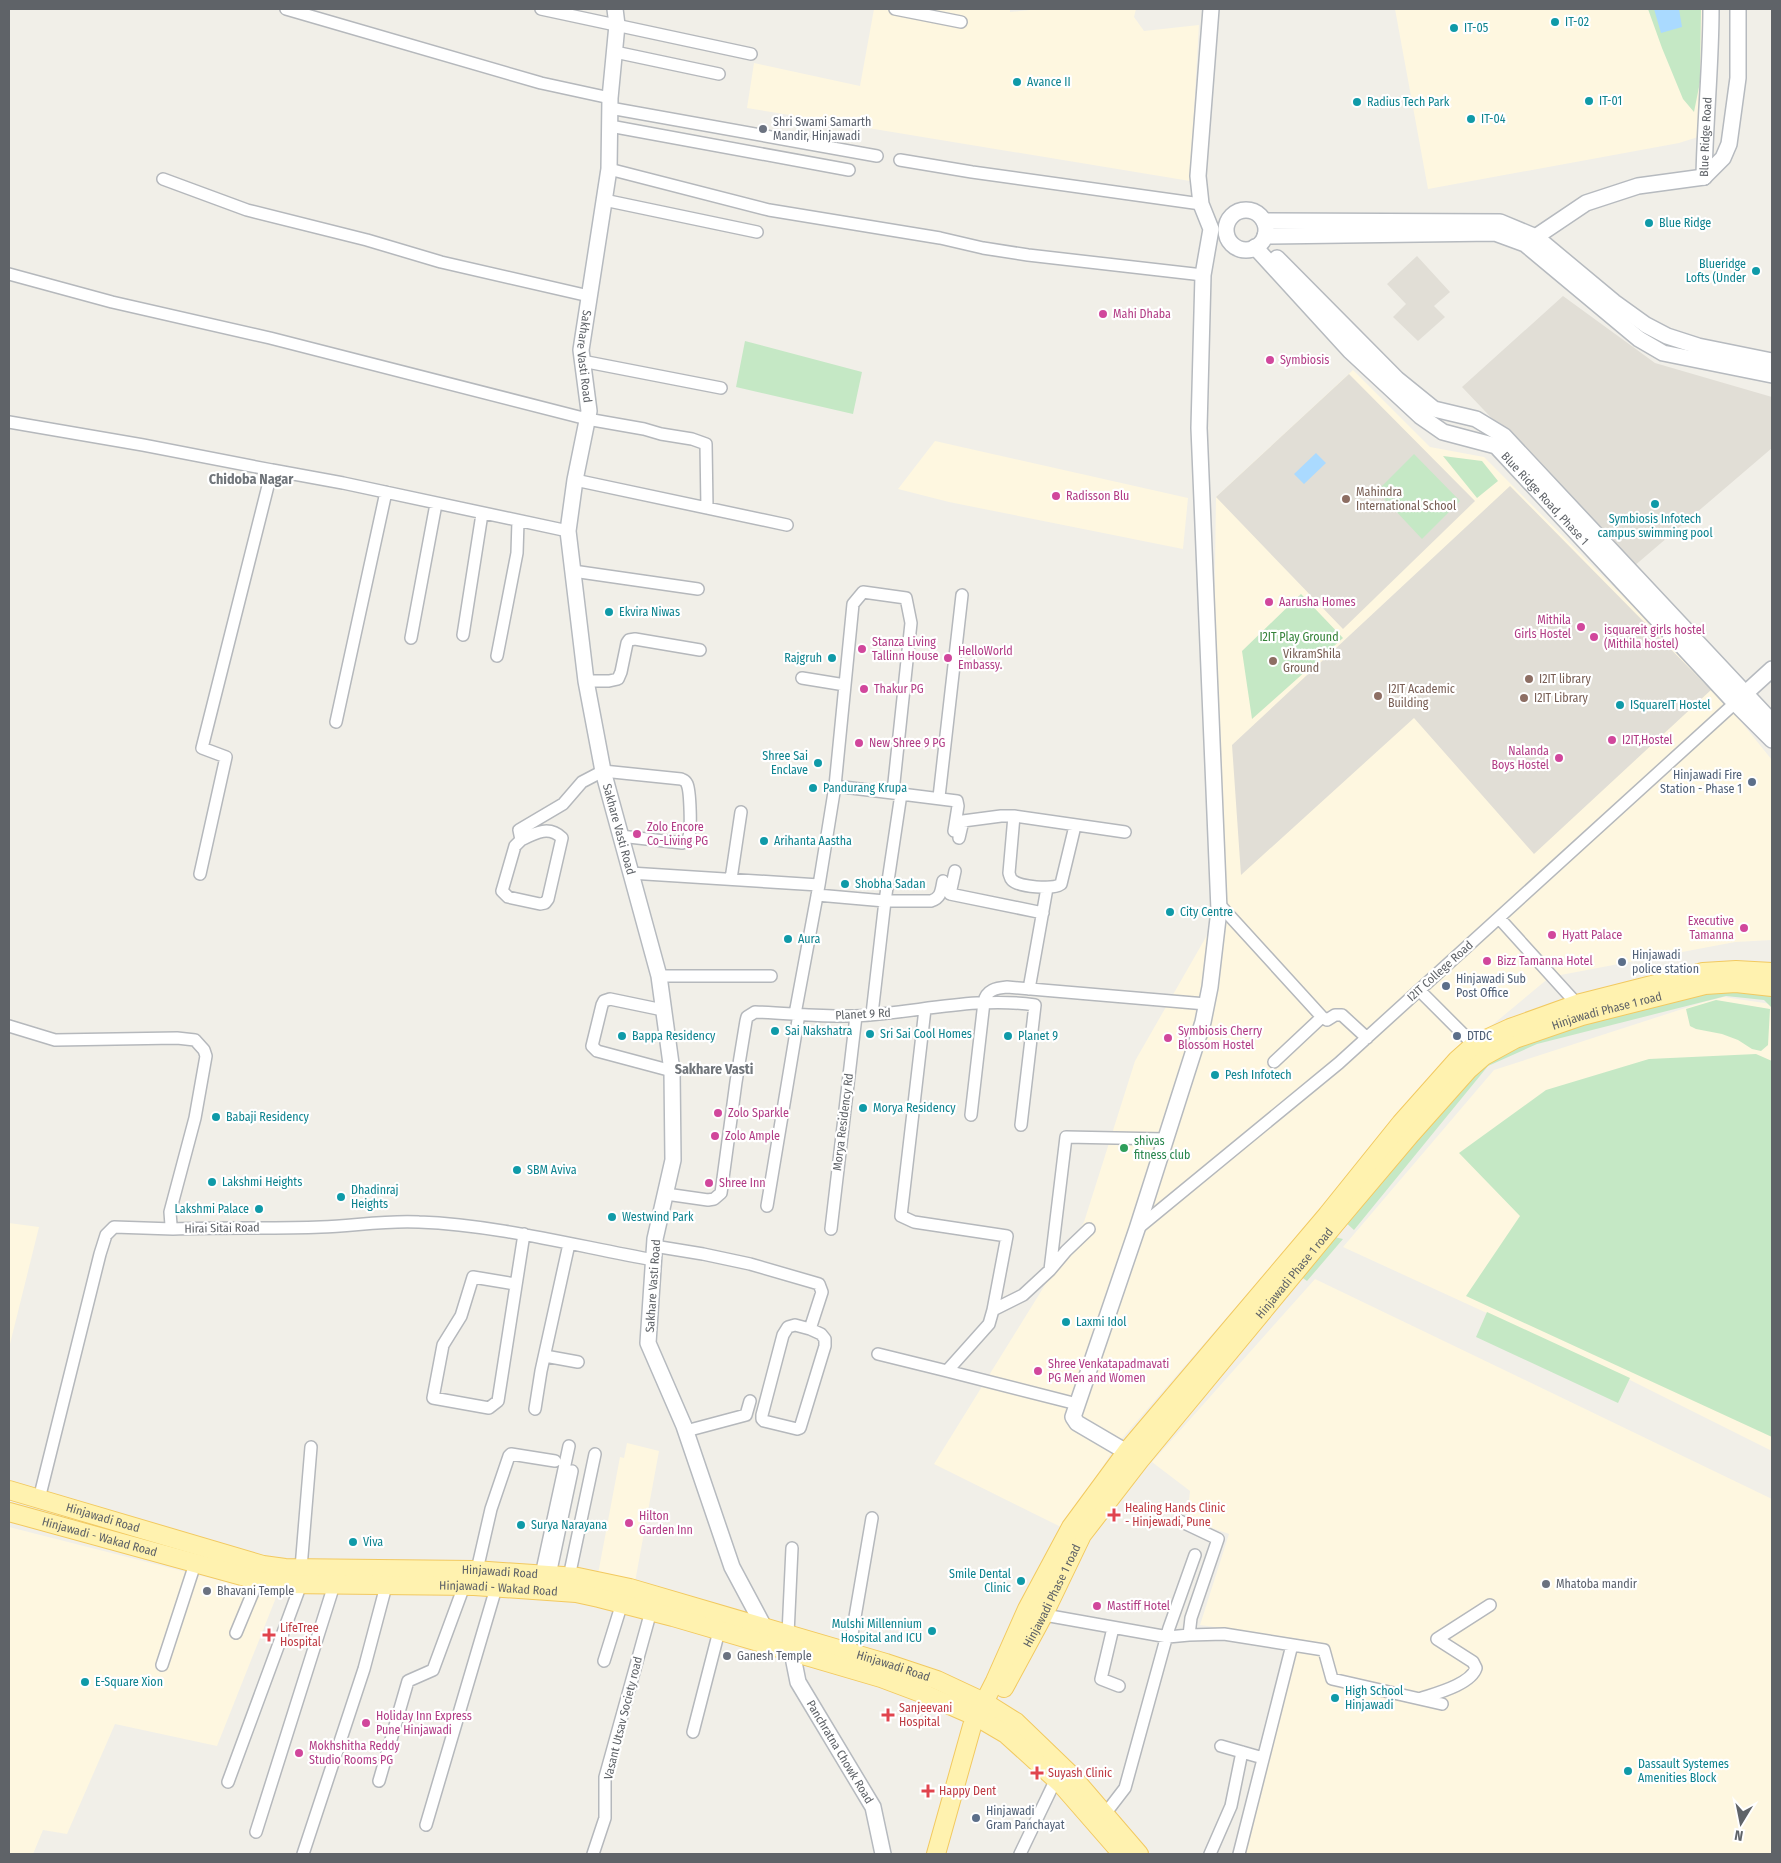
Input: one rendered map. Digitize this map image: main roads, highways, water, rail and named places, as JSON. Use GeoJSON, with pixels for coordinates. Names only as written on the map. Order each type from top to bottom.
{"type":"FeatureCollection","features":[{"type":"Feature","properties":{"kind":"main road","name":"Hinjawadi Phase 1 road"},"geometry":{"type":"LineString","coordinates":[[937,1854],[968,1738],[986,1712],[1035,1612],[1071,1527],[1133,1456],[1401,1123],[1457,1060],[1479,1050],[1510,1028],[1580,1010],[1702,972],[1736,970],[1772,972]]}},
{"type":"Feature","properties":{"kind":"main road","name":"Hinjawadi Phase 1 road"},"geometry":{"type":"LineString","coordinates":[[1580,1010],[1705,985],[1736,983],[1772,987]]}},
{"type":"Feature","properties":{"kind":"main road","name":"Hinjawadi Road"},"geometry":{"type":"LineString","coordinates":[[9,1490],[241,1560],[301,1576],[477,1570],[569,1577],[630,1588],[761,1634],[788,1634],[937,1680],[986,1712]]}},
{"type":"Feature","properties":{"kind":"main road","name":"Hinjawadi - Wakad Road"},"geometry":{"type":"LineString","coordinates":[[9,1512],[258,1580],[301,1576],[334,1585],[496,1588],[576,1594],[622,1603],[719,1631],[761,1634],[792,1652],[986,1712]]}},
{"type":"Feature","properties":{"kind":"main road"},"geometry":{"type":"LineString","coordinates":[[986,1712],[1006,1734],[1056,1779],[1122,1854]]}},
{"type":"Feature","properties":{"kind":"main road"},"geometry":{"type":"LineString","coordinates":[[986,1712],[1016,1722],[1071,1775],[1139,1854]]}},
{"type":"Feature","properties":{"kind":"water"},"geometry":{"type":"Polygon","coordinates":[[[1654,9],[1679,9],[1682,27],[1661,33],[1654,9]]]}},
{"type":"Feature","properties":{"kind":"water"},"geometry":{"type":"Polygon","coordinates":[[[1316,453],[1326,463],[1304,484],[1294,474],[1316,453]]]}},
{"type":"Feature","properties":{"kind":"place","name":"IT-02"},"geometry":{"type":"Point","coordinates":[1555,22]}},
{"type":"Feature","properties":{"kind":"place","name":"IT-05"},"geometry":{"type":"Point","coordinates":[1454,28]}},
{"type":"Feature","properties":{"kind":"place","name":"Avance II"},"geometry":{"type":"Point","coordinates":[1017,82]}},
{"type":"Feature","properties":{"kind":"place","name":"IT-01"},"geometry":{"type":"Point","coordinates":[1589,101]}},
{"type":"Feature","properties":{"kind":"place","name":"Radius Tech Park"},"geometry":{"type":"Point","coordinates":[1357,102]}},
{"type":"Feature","properties":{"kind":"place","name":"IT-04"},"geometry":{"type":"Point","coordinates":[1471,119]}},
{"type":"Feature","properties":{"kind":"place","name":"Shri Swami Samarth Mandir, Hinjawadi"},"geometry":{"type":"Point","coordinates":[763,129]}},
{"type":"Feature","properties":{"kind":"place","name":"Blue Ridge"},"geometry":{"type":"Point","coordinates":[1649,223]}},
{"type":"Feature","properties":{"kind":"place","name":"Blueridge Lofts (Under"},"geometry":{"type":"Point","coordinates":[1756,271]}},
{"type":"Feature","properties":{"kind":"place","name":"Mahi Dhaba"},"geometry":{"type":"Point","coordinates":[1103,314]}},
{"type":"Feature","properties":{"kind":"place","name":"Symbiosis"},"geometry":{"type":"Point","coordinates":[1270,360]}},
{"type":"Feature","properties":{"kind":"place","name":"Radisson Blu"},"geometry":{"type":"Point","coordinates":[1056,496]}},
{"type":"Feature","properties":{"kind":"place","name":"Mahindra International School"},"geometry":{"type":"Point","coordinates":[1346,499]}},
{"type":"Feature","properties":{"kind":"place","name":"Symbiosis Infotech campus swimming pool"},"geometry":{"type":"Point","coordinates":[1655,504]}},
{"type":"Feature","properties":{"kind":"place","name":"Aarusha Homes"},"geometry":{"type":"Point","coordinates":[1269,602]}},
{"type":"Feature","properties":{"kind":"place","name":"Ekvira Niwas"},"geometry":{"type":"Point","coordinates":[609,612]}},
{"type":"Feature","properties":{"kind":"place","name":"Mithila Girls Hostel"},"geometry":{"type":"Point","coordinates":[1581,627]}},
{"type":"Feature","properties":{"kind":"place","name":"isquareit girls hostel (Mithila hostel)"},"geometry":{"type":"Point","coordinates":[1594,637]}},
{"type":"Feature","properties":{"kind":"place","name":"Stanza Living Tallinn House"},"geometry":{"type":"Point","coordinates":[862,649]}},
{"type":"Feature","properties":{"kind":"place","name":"Rajgruh"},"geometry":{"type":"Point","coordinates":[832,658]}},
{"type":"Feature","properties":{"kind":"place","name":"HelloWorld Embassy."},"geometry":{"type":"Point","coordinates":[948,658]}},
{"type":"Feature","properties":{"kind":"place","name":"VikramShila Ground"},"geometry":{"type":"Point","coordinates":[1273,661]}},
{"type":"Feature","properties":{"kind":"place","name":"I2IT library"},"geometry":{"type":"Point","coordinates":[1529,679]}},
{"type":"Feature","properties":{"kind":"place","name":"Thakur PG"},"geometry":{"type":"Point","coordinates":[864,689]}},
{"type":"Feature","properties":{"kind":"place","name":"I2IT Academic Building"},"geometry":{"type":"Point","coordinates":[1378,696]}},
{"type":"Feature","properties":{"kind":"place","name":"I2IT Library"},"geometry":{"type":"Point","coordinates":[1524,698]}},
{"type":"Feature","properties":{"kind":"place","name":"ISquareIT Hostel"},"geometry":{"type":"Point","coordinates":[1620,705]}},
{"type":"Feature","properties":{"kind":"place","name":"I2IT,Hostel"},"geometry":{"type":"Point","coordinates":[1612,740]}},
{"type":"Feature","properties":{"kind":"place","name":"New Shree 9 PG"},"geometry":{"type":"Point","coordinates":[859,743]}},
{"type":"Feature","properties":{"kind":"place","name":"Nalanda Boys Hostel"},"geometry":{"type":"Point","coordinates":[1559,758]}},
{"type":"Feature","properties":{"kind":"place","name":"Shree Sai Enclave"},"geometry":{"type":"Point","coordinates":[818,763]}},
{"type":"Feature","properties":{"kind":"place","name":"Hinjawadi Fire Station - Phase 1"},"geometry":{"type":"Point","coordinates":[1752,782]}},
{"type":"Feature","properties":{"kind":"place","name":"Pandurang Krupa"},"geometry":{"type":"Point","coordinates":[813,788]}},
{"type":"Feature","properties":{"kind":"place","name":"Zolo Encore Co-Living PG"},"geometry":{"type":"Point","coordinates":[637,834]}},
{"type":"Feature","properties":{"kind":"place","name":"Arihanta Aastha"},"geometry":{"type":"Point","coordinates":[764,841]}},
{"type":"Feature","properties":{"kind":"place","name":"Shobha Sadan"},"geometry":{"type":"Point","coordinates":[845,884]}},
{"type":"Feature","properties":{"kind":"place","name":"City Centre"},"geometry":{"type":"Point","coordinates":[1170,912]}},
{"type":"Feature","properties":{"kind":"place","name":"Executive Tamanna"},"geometry":{"type":"Point","coordinates":[1744,928]}},
{"type":"Feature","properties":{"kind":"place","name":"Hyatt Palace"},"geometry":{"type":"Point","coordinates":[1552,935]}},
{"type":"Feature","properties":{"kind":"place","name":"Aura"},"geometry":{"type":"Point","coordinates":[788,939]}},
{"type":"Feature","properties":{"kind":"place","name":"Bizz Tamanna Hotel"},"geometry":{"type":"Point","coordinates":[1487,961]}},
{"type":"Feature","properties":{"kind":"place","name":"Hinjawadi police station"},"geometry":{"type":"Point","coordinates":[1622,962]}},
{"type":"Feature","properties":{"kind":"place","name":"Hinjawadi Sub Post Office"},"geometry":{"type":"Point","coordinates":[1446,986]}},
{"type":"Feature","properties":{"kind":"place","name":"Sai Nakshatra"},"geometry":{"type":"Point","coordinates":[775,1031]}},
{"type":"Feature","properties":{"kind":"place","name":"Sri Sai Cool Homes"},"geometry":{"type":"Point","coordinates":[870,1034]}},
{"type":"Feature","properties":{"kind":"place","name":"Bappa Residency"},"geometry":{"type":"Point","coordinates":[622,1036]}},
{"type":"Feature","properties":{"kind":"place","name":"Planet 9"},"geometry":{"type":"Point","coordinates":[1008,1036]}},
{"type":"Feature","properties":{"kind":"place","name":"DTDC"},"geometry":{"type":"Point","coordinates":[1457,1036]}},
{"type":"Feature","properties":{"kind":"place","name":"Symbiosis Cherry Blossom Hostel"},"geometry":{"type":"Point","coordinates":[1168,1038]}},
{"type":"Feature","properties":{"kind":"place","name":"Pesh Infotech"},"geometry":{"type":"Point","coordinates":[1215,1075]}},
{"type":"Feature","properties":{"kind":"place","name":"Morya Residency"},"geometry":{"type":"Point","coordinates":[863,1108]}},
{"type":"Feature","properties":{"kind":"place","name":"Zolo Sparkle"},"geometry":{"type":"Point","coordinates":[718,1113]}},
{"type":"Feature","properties":{"kind":"place","name":"Babaji Residency"},"geometry":{"type":"Point","coordinates":[216,1117]}},
{"type":"Feature","properties":{"kind":"place","name":"Zolo Ample"},"geometry":{"type":"Point","coordinates":[715,1136]}},
{"type":"Feature","properties":{"kind":"place","name":"shivas fitness club"},"geometry":{"type":"Point","coordinates":[1124,1148]}},
{"type":"Feature","properties":{"kind":"place","name":"SBM Aviva"},"geometry":{"type":"Point","coordinates":[517,1170]}},
{"type":"Feature","properties":{"kind":"place","name":"Lakshmi Heights"},"geometry":{"type":"Point","coordinates":[212,1182]}},
{"type":"Feature","properties":{"kind":"place","name":"Shree Inn"},"geometry":{"type":"Point","coordinates":[709,1183]}},
{"type":"Feature","properties":{"kind":"place","name":"Dhadinraj Heights"},"geometry":{"type":"Point","coordinates":[341,1197]}},
{"type":"Feature","properties":{"kind":"place","name":"Lakshmi Palace"},"geometry":{"type":"Point","coordinates":[259,1209]}},
{"type":"Feature","properties":{"kind":"place","name":"Westwind Park"},"geometry":{"type":"Point","coordinates":[612,1217]}},
{"type":"Feature","properties":{"kind":"place","name":"Laxmi Idol"},"geometry":{"type":"Point","coordinates":[1066,1322]}},
{"type":"Feature","properties":{"kind":"place","name":"Shree Venkatapadmavati PG Men and Women"},"geometry":{"type":"Point","coordinates":[1038,1371]}},
{"type":"Feature","properties":{"kind":"place","name":"Healing Hands Clinic - Hinjewadi, Pune"},"geometry":{"type":"Point","coordinates":[1114,1515]}},
{"type":"Feature","properties":{"kind":"place","name":"Hilton Garden Inn"},"geometry":{"type":"Point","coordinates":[629,1523]}},
{"type":"Feature","properties":{"kind":"place","name":"Surya Narayana"},"geometry":{"type":"Point","coordinates":[521,1525]}},
{"type":"Feature","properties":{"kind":"place","name":"Viva"},"geometry":{"type":"Point","coordinates":[353,1542]}},
{"type":"Feature","properties":{"kind":"place","name":"Smile Dental Clinic"},"geometry":{"type":"Point","coordinates":[1021,1581]}},
{"type":"Feature","properties":{"kind":"place","name":"Mhatoba mandir"},"geometry":{"type":"Point","coordinates":[1546,1584]}},
{"type":"Feature","properties":{"kind":"place","name":"Bhavani Temple"},"geometry":{"type":"Point","coordinates":[207,1591]}},
{"type":"Feature","properties":{"kind":"place","name":"Mastiff Hotel"},"geometry":{"type":"Point","coordinates":[1097,1606]}},
{"type":"Feature","properties":{"kind":"place","name":"Mulshi Millennium Hospital and ICU"},"geometry":{"type":"Point","coordinates":[932,1631]}},
{"type":"Feature","properties":{"kind":"place","name":"LifeTree Hospital"},"geometry":{"type":"Point","coordinates":[269,1635]}},
{"type":"Feature","properties":{"kind":"place","name":"Ganesh Temple"},"geometry":{"type":"Point","coordinates":[727,1656]}},
{"type":"Feature","properties":{"kind":"place","name":"E-Square Xion"},"geometry":{"type":"Point","coordinates":[85,1682]}},
{"type":"Feature","properties":{"kind":"place","name":"High School Hinjawadi"},"geometry":{"type":"Point","coordinates":[1335,1698]}},
{"type":"Feature","properties":{"kind":"place","name":"Sanjeevani Hospital"},"geometry":{"type":"Point","coordinates":[888,1715]}},
{"type":"Feature","properties":{"kind":"place","name":"Holiday Inn Express Pune Hinjawadi"},"geometry":{"type":"Point","coordinates":[366,1723]}},
{"type":"Feature","properties":{"kind":"place","name":"Mokhshitha Reddy Studio Rooms PG"},"geometry":{"type":"Point","coordinates":[299,1753]}},
{"type":"Feature","properties":{"kind":"place","name":"Dassault Systemes Amenities Block"},"geometry":{"type":"Point","coordinates":[1628,1771]}},
{"type":"Feature","properties":{"kind":"place","name":"Suyash Clinic"},"geometry":{"type":"Point","coordinates":[1037,1773]}},
{"type":"Feature","properties":{"kind":"place","name":"Happy Dent"},"geometry":{"type":"Point","coordinates":[928,1791]}},
{"type":"Feature","properties":{"kind":"place","name":"Hinjawadi Gram Panchayat"},"geometry":{"type":"Point","coordinates":[976,1818]}},
{"type":"Feature","properties":{"kind":"district","name":"Chidoba Nagar"},"geometry":{"type":"Point","coordinates":[251,479]}},
{"type":"Feature","properties":{"kind":"district","name":"Sakhare Vasti"},"geometry":{"type":"Point","coordinates":[714,1069]}},
{"type":"Feature","properties":{"kind":"park label","name":"I2IT Play Ground"},"geometry":{"type":"Point","coordinates":[1299,637]}}]}
